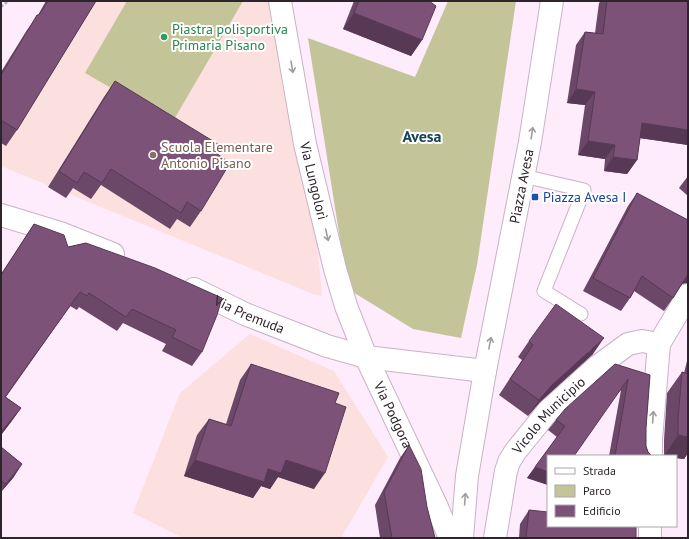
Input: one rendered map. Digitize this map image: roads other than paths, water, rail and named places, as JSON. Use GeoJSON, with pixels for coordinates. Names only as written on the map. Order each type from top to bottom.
{"type":"FeatureCollection","features":[{"type":"Feature","properties":{"kind":"street","name":"Via Lungolorì"},"geometry":{"type":"LineString","coordinates":[[280,1],[305,144],[333,261],[346,306],[366,357]]}},
{"type":"Feature","properties":{"kind":"street","name":"Piazza Avesa"},"geometry":{"type":"LineString","coordinates":[[462,538],[467,476],[485,370],[530,142],[552,1]]}},
{"type":"Feature","properties":{"kind":"street"},"geometry":{"type":"LineString","coordinates":[[1,215],[60,233],[131,261]]}},
{"type":"Feature","properties":{"kind":"street","name":"Via Premuda"},"geometry":{"type":"LineString","coordinates":[[173,279],[245,314],[327,346],[366,357]]}},
{"type":"Feature","properties":{"kind":"street"},"geometry":{"type":"LineString","coordinates":[[651,455],[658,344],[687,300]]}},
{"type":"Feature","properties":{"kind":"street","name":"Vicolo Municipio"},"geometry":{"type":"LineString","coordinates":[[495,538],[506,471],[509,462],[515,452],[548,411],[598,366],[628,344],[642,341],[658,344]]}},
{"type":"Feature","properties":{"kind":"street"},"geometry":{"type":"LineString","coordinates":[[366,357],[485,370]]}},
{"type":"Feature","properties":{"kind":"street","name":"Via Podgora"},"geometry":{"type":"LineString","coordinates":[[366,357],[450,538]]}},
{"type":"Feature","properties":{"kind":"street"},"geometry":{"type":"LineString","coordinates":[[650,527],[650,538]]}},
{"type":"Feature","properties":{"kind":"lane"},"geometry":{"type":"LineString","coordinates":[[523,176],[584,190],[544,291],[581,314]]}},
{"type":"Feature","properties":{"kind":"place","name":"Piastra polisportiva Primaria Pisano"},"geometry":{"type":"Point","coordinates":[164,37]}},
{"type":"Feature","properties":{"kind":"place","name":"Scuola Elementare Antonio Pisano"},"geometry":{"type":"Point","coordinates":[153,155]}},
{"type":"Feature","properties":{"kind":"place","name":"Piazza Avesa I"},"geometry":{"type":"Point","coordinates":[535,197]}},
{"type":"Feature","properties":{"kind":"district","name":"Avesa"},"geometry":{"type":"Point","coordinates":[422,136]}}]}
